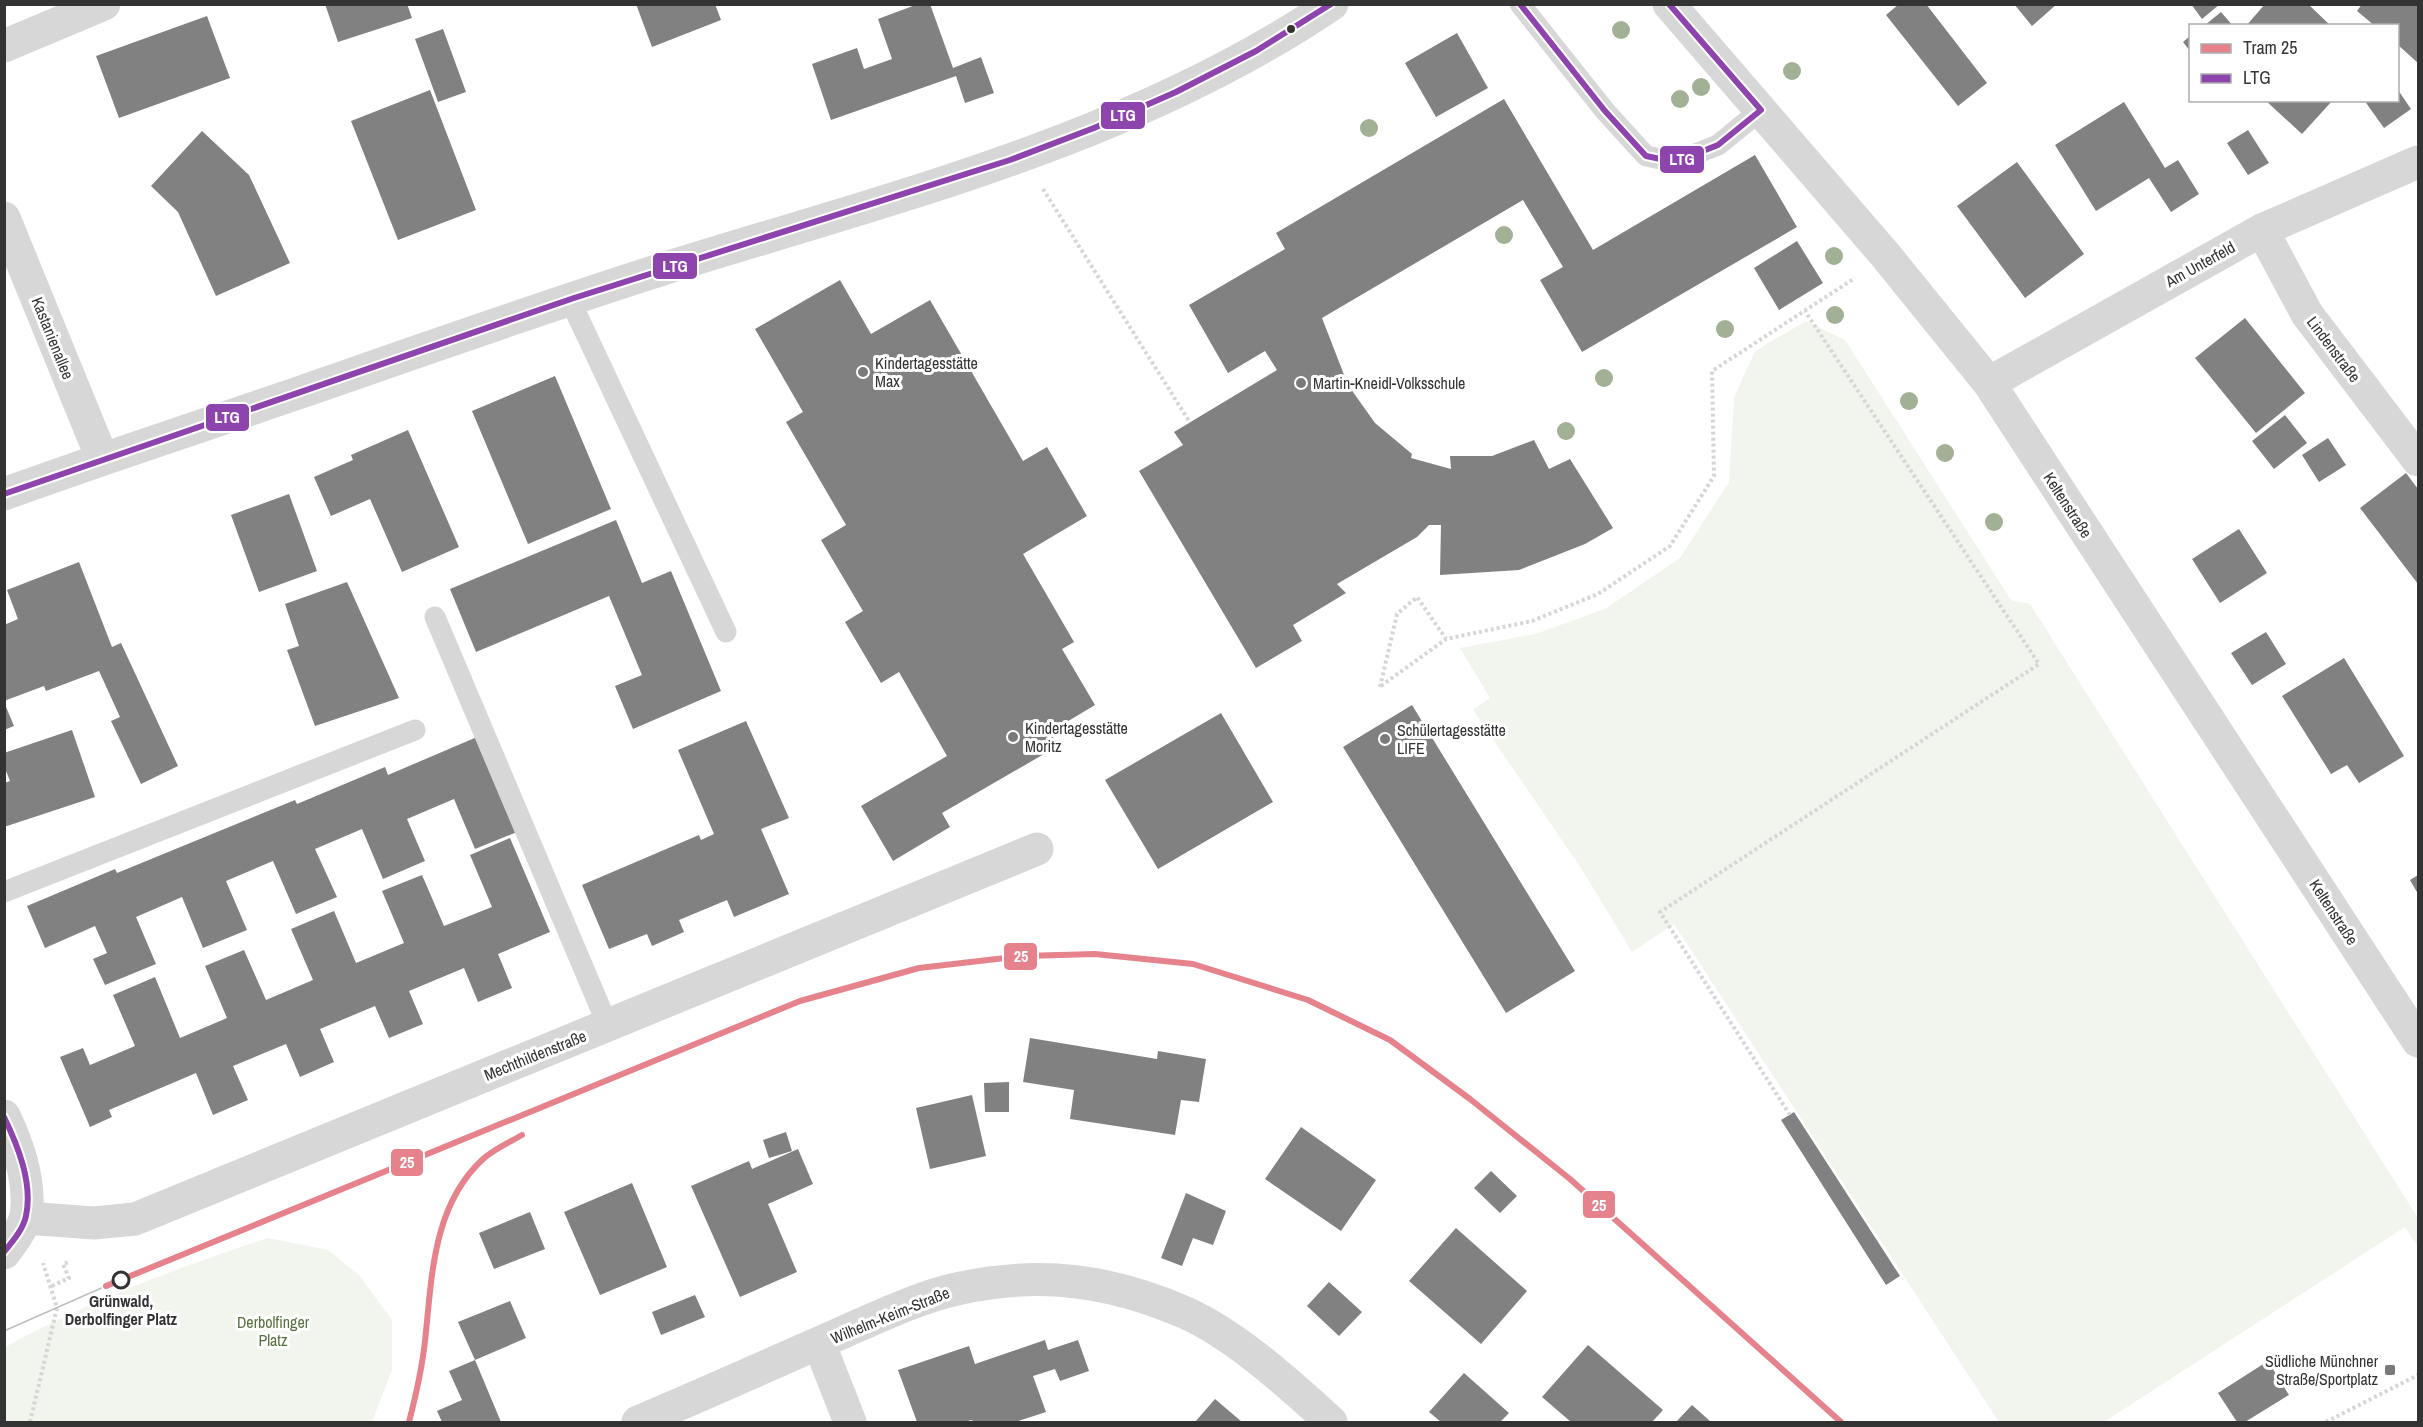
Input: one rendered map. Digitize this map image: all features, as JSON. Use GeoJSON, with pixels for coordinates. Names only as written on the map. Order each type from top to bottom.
{"type":"FeatureCollection","features":[{"type":"Feature","properties":{"kind":"street"},"geometry":{"type":"LineString","coordinates":[[4,46],[104,4]]}},
{"type":"Feature","properties":{"kind":"street"},"geometry":{"type":"LineString","coordinates":[[4,494],[102,458],[570,300],[1022,155],[1174,94],[1288,34],[1332,4]]}},
{"type":"Feature","properties":{"kind":"street","name":"Keltenstraße"},"geometry":{"type":"LineString","coordinates":[[1669,4],[1879,248],[1989,383],[2418,1041]]}},
{"type":"Feature","properties":{"kind":"street","name":"Am Unterfeld"},"geometry":{"type":"LineString","coordinates":[[1989,383],[2262,230],[2418,162]]}},
{"type":"Feature","properties":{"kind":"street","name":"Kastanienallee"},"geometry":{"type":"LineString","coordinates":[[4,218],[102,458]]}},
{"type":"Feature","properties":{"kind":"street","name":"Lindenstraße"},"geometry":{"type":"LineString","coordinates":[[2262,230],[2307,314],[2418,460]]}},
{"type":"Feature","properties":{"kind":"street","name":"Mechthildenstraße"},"geometry":{"type":"LineString","coordinates":[[26,1218],[94,1223],[135,1220],[1037,849]]}},
{"type":"Feature","properties":{"kind":"street"},"geometry":{"type":"LineString","coordinates":[[4,1116],[17,1145],[22,1168],[26,1218],[4,1253]]}},
{"type":"Feature","properties":{"kind":"street","name":"Wilhelm-Keim-Straße"},"geometry":{"type":"LineString","coordinates":[[638,1422],[901,1308],[959,1288],[1016,1280],[1063,1279],[1126,1289],[1188,1314],[1250,1354],[1331,1422]]}},
{"type":"Feature","properties":{"kind":"street"},"geometry":{"type":"LineString","coordinates":[[819,1343],[850,1422]]}},
{"type":"Feature","properties":{"kind":"lane"},"geometry":{"type":"LineString","coordinates":[[1520,4],[1605,111],[1646,156],[1675,162],[1718,145],[1761,110]]}},
{"type":"Feature","properties":{"kind":"lane"},"geometry":{"type":"LineString","coordinates":[[570,300],[726,632]]}},
{"type":"Feature","properties":{"kind":"lane"},"geometry":{"type":"LineString","coordinates":[[435,617],[608,1026]]}},
{"type":"Feature","properties":{"kind":"lane"},"geometry":{"type":"LineString","coordinates":[[4,892],[415,730]]}},
{"type":"Feature","properties":{"kind":"path"},"geometry":{"type":"LineString","coordinates":[[1022,155],[1189,422]]}},
{"type":"Feature","properties":{"kind":"path"},"geometry":{"type":"LineString","coordinates":[[1446,639],[1417,597],[1396,614],[1380,687],[1446,639],[1532,621],[1599,594],[1670,546],[1714,476],[1712,371],[1830,294]]}},
{"type":"Feature","properties":{"kind":"path"},"geometry":{"type":"LineString","coordinates":[[1790,1115],[1660,912],[2039,664],[1805,311]]}},
{"type":"Feature","properties":{"kind":"path"},"geometry":{"type":"LineString","coordinates":[[30,1422],[57,1308],[52,1286],[69,1278],[63,1264],[73,1260]]}},
{"type":"Feature","properties":{"kind":"path"},"geometry":{"type":"LineString","coordinates":[[2326,1422],[2418,1375]]}},
{"type":"Feature","properties":{"kind":"green space"},"geometry":{"type":"Polygon","coordinates":[[[1806,321],[1845,340],[2011,600],[2030,604],[2418,1218],[2418,1247],[2405,1227],[2104,1422],[1999,1422],[1674,924],[1632,952],[1581,868],[1473,710],[1490,698],[1460,648],[1535,634],[1605,609],[1680,558],[1729,482],[1734,398],[1755,351],[1806,321]]]}},
{"type":"Feature","properties":{"kind":"green space","name":"Derbolfinger Platz"},"geometry":{"type":"Polygon","coordinates":[[[268,1238],[328,1250],[359,1275],[392,1320],[392,1370],[372,1422],[5,1422],[5,1347],[68,1315],[134,1286],[268,1238]]]}},
{"type":"Feature","properties":{"kind":"building"},"geometry":{"type":"Polygon","coordinates":[[[325,4],[407,4],[412,18],[338,42],[325,4]]]}},
{"type":"Feature","properties":{"kind":"building"},"geometry":{"type":"Polygon","coordinates":[[[636,4],[715,4],[721,20],[652,47],[636,4]]]}},
{"type":"Feature","properties":{"kind":"building"},"geometry":{"type":"Polygon","coordinates":[[[918,4],[930,4],[953,68],[981,57],[994,93],[965,103],[956,76],[831,120],[812,64],[857,48],[864,69],[892,59],[878,19],[918,4]]]}},
{"type":"Feature","properties":{"kind":"building"},"geometry":{"type":"Polygon","coordinates":[[[1899,4],[1926,4],[1987,83],[1958,106],[1886,15],[1899,4]]]}},
{"type":"Feature","properties":{"kind":"building"},"geometry":{"type":"Polygon","coordinates":[[[2014,4],[2057,4],[2032,26],[2014,4]]]}},
{"type":"Feature","properties":{"kind":"building"},"geometry":{"type":"Polygon","coordinates":[[[2191,4],[2220,4],[2202,19],[2191,4]]]}},
{"type":"Feature","properties":{"kind":"building"},"geometry":{"type":"Polygon","coordinates":[[[2265,4],[2308,4],[2329,24],[2248,24],[2265,4]]]}},
{"type":"Feature","properties":{"kind":"building"},"geometry":{"type":"Polygon","coordinates":[[[2362,4],[2418,4],[2418,63],[2399,46],[2399,24],[2373,24],[2357,11],[2362,4]]]}},
{"type":"Feature","properties":{"kind":"building"},"geometry":{"type":"Polygon","coordinates":[[[2221,12],[2231,24],[2206,24],[2221,12]]]}},
{"type":"Feature","properties":{"kind":"building"},"geometry":{"type":"Polygon","coordinates":[[[207,16],[230,78],[119,118],[96,56],[207,16]]]}},
{"type":"Feature","properties":{"kind":"building"},"geometry":{"type":"Polygon","coordinates":[[[443,29],[466,92],[438,102],[415,39],[443,29]]]}},
{"type":"Feature","properties":{"kind":"building"},"geometry":{"type":"Polygon","coordinates":[[[1457,33],[1488,88],[1436,117],[1405,63],[1457,33]]]}},
{"type":"Feature","properties":{"kind":"building"},"geometry":{"type":"Polygon","coordinates":[[[2189,37],[2189,50],[2183,42],[2189,37]]]}},
{"type":"Feature","properties":{"kind":"building"},"geometry":{"type":"Polygon","coordinates":[[[430,90],[476,210],[398,240],[351,121],[430,90]]]}},
{"type":"Feature","properties":{"kind":"building"},"geometry":{"type":"Polygon","coordinates":[[[2399,91],[2411,109],[2384,128],[2365,102],[2399,102],[2399,91]]]}},
{"type":"Feature","properties":{"kind":"building","name":"Martin-Kneidl-Volksschule"},"geometry":{"type":"Polygon","coordinates":[[[1504,99],[1593,250],[1755,155],[1797,227],[1582,352],[1540,280],[1563,267],[1523,200],[1322,318],[1348,385],[1375,423],[1412,454],[1411,458],[1451,469],[1450,456],[1492,456],[1534,440],[1549,469],[1570,459],[1613,528],[1585,544],[1519,570],[1440,575],[1441,525],[1429,525],[1417,537],[1337,584],[1346,593],[1293,625],[1302,641],[1256,668],[1139,471],[1183,445],[1174,432],[1277,370],[1265,351],[1228,373],[1189,305],[1285,249],[1276,233],[1504,99]]]}},
{"type":"Feature","properties":{"kind":"building"},"geometry":{"type":"Polygon","coordinates":[[[2124,102],[2165,168],[2178,160],[2199,194],[2171,212],[2149,178],[2096,211],[2055,145],[2124,102]]]}},
{"type":"Feature","properties":{"kind":"building"},"geometry":{"type":"Polygon","coordinates":[[[2267,102],[2331,102],[2302,134],[2267,102]]]}},
{"type":"Feature","properties":{"kind":"building"},"geometry":{"type":"Polygon","coordinates":[[[2248,130],[2269,163],[2248,175],[2227,143],[2248,130]]]}},
{"type":"Feature","properties":{"kind":"building"},"geometry":{"type":"Polygon","coordinates":[[[202,131],[249,175],[290,263],[216,296],[178,212],[151,186],[202,131]]]}},
{"type":"Feature","properties":{"kind":"building"},"geometry":{"type":"Polygon","coordinates":[[[2017,162],[2084,254],[2025,298],[1957,206],[2017,162]]]}},
{"type":"Feature","properties":{"kind":"building"},"geometry":{"type":"Polygon","coordinates":[[[1797,241],[1823,283],[1779,310],[1754,268],[1797,241]]]}},
{"type":"Feature","properties":{"kind":"building"},"geometry":{"type":"Polygon","coordinates":[[[840,280],[871,334],[930,300],[1023,461],[1047,447],[1087,516],[1023,554],[1074,642],[1062,649],[1095,705],[1050,732],[1058,746],[942,813],[950,827],[893,861],[861,806],[947,756],[899,672],[881,683],[845,622],[863,611],[821,540],[846,525],[786,422],[803,412],[755,329],[840,280]]]}},
{"type":"Feature","properties":{"kind":"building"},"geometry":{"type":"Polygon","coordinates":[[[2245,318],[2305,393],[2256,433],[2195,358],[2245,318]]]}},
{"type":"Feature","properties":{"kind":"building"},"geometry":{"type":"Polygon","coordinates":[[[555,376],[611,509],[528,544],[472,411],[555,376]]]}},
{"type":"Feature","properties":{"kind":"building"},"geometry":{"type":"Polygon","coordinates":[[[2285,415],[2307,443],[2274,469],[2252,441],[2285,415]]]}},
{"type":"Feature","properties":{"kind":"building"},"geometry":{"type":"Polygon","coordinates":[[[408,430],[459,547],[402,572],[370,499],[331,516],[314,477],[353,460],[351,455],[408,430]]]}},
{"type":"Feature","properties":{"kind":"building"},"geometry":{"type":"Polygon","coordinates":[[[2328,438],[2346,465],[2319,482],[2302,455],[2328,438]]]}},
{"type":"Feature","properties":{"kind":"building"},"geometry":{"type":"Polygon","coordinates":[[[2406,473],[2418,489],[2418,584],[2360,508],[2406,473]]]}},
{"type":"Feature","properties":{"kind":"building"},"geometry":{"type":"Polygon","coordinates":[[[289,494],[317,571],[259,592],[231,515],[289,494]]]}},
{"type":"Feature","properties":{"kind":"building"},"geometry":{"type":"Polygon","coordinates":[[[616,520],[642,583],[671,571],[721,691],[633,729],[615,686],[642,675],[609,596],[476,652],[450,589],[616,520]]]}},
{"type":"Feature","properties":{"kind":"building"},"geometry":{"type":"Polygon","coordinates":[[[2239,529],[2267,573],[2220,603],[2192,559],[2239,529]]]}},
{"type":"Feature","properties":{"kind":"building"},"geometry":{"type":"Polygon","coordinates":[[[79,562],[112,647],[121,643],[178,766],[141,784],[111,721],[120,717],[99,671],[46,691],[44,686],[4,701],[4,625],[18,619],[7,590],[79,562]]]}},
{"type":"Feature","properties":{"kind":"building"},"geometry":{"type":"Polygon","coordinates":[[[347,582],[399,698],[315,726],[287,650],[299,646],[285,604],[347,582]]]}},
{"type":"Feature","properties":{"kind":"building"},"geometry":{"type":"Polygon","coordinates":[[[2266,632],[2286,664],[2252,685],[2231,653],[2266,632]]]}},
{"type":"Feature","properties":{"kind":"building"},"geometry":{"type":"Polygon","coordinates":[[[2344,658],[2404,756],[2359,783],[2347,765],[2331,774],[2282,696],[2344,658]]]}},
{"type":"Feature","properties":{"kind":"building"},"geometry":{"type":"Polygon","coordinates":[[[4,702],[14,726],[4,730],[4,702]]]}},
{"type":"Feature","properties":{"kind":"building"},"geometry":{"type":"Polygon","coordinates":[[[1412,705],[1575,971],[1506,1013],[1343,747],[1412,705]]]}},
{"type":"Feature","properties":{"kind":"building"},"geometry":{"type":"Polygon","coordinates":[[[1221,713],[1273,802],[1158,869],[1105,780],[1221,713]]]}},
{"type":"Feature","properties":{"kind":"building"},"geometry":{"type":"Polygon","coordinates":[[[746,721],[789,818],[761,829],[789,894],[734,917],[727,900],[679,920],[684,932],[652,946],[647,934],[609,949],[582,885],[699,835],[701,840],[714,834],[678,750],[746,721]]]}},
{"type":"Feature","properties":{"kind":"building"},"geometry":{"type":"Polygon","coordinates":[[[72,730],[95,797],[4,827],[4,783],[10,781],[4,766],[4,753],[72,730]]]}},
{"type":"Feature","properties":{"kind":"building"},"geometry":{"type":"Polygon","coordinates":[[[477,737],[517,832],[475,849],[454,799],[407,819],[425,861],[383,879],[362,829],[315,849],[337,897],[296,914],[273,861],[226,881],[247,930],[203,948],[182,897],[136,917],[156,964],[105,985],[93,959],[107,953],[95,926],[45,948],[27,906],[115,869],[117,873],[295,800],[297,804],[385,767],[388,775],[477,737]]]}},
{"type":"Feature","properties":{"kind":"building"},"geometry":{"type":"Polygon","coordinates":[[[510,838],[550,932],[498,954],[512,988],[478,1002],[464,968],[409,991],[423,1024],[389,1038],[375,1006],[320,1029],[334,1062],[300,1077],[286,1044],[233,1066],[248,1100],[213,1115],[196,1073],[109,1110],[112,1117],[90,1127],[60,1057],[83,1048],[90,1065],[135,1046],[113,995],[155,977],[180,1038],[227,1018],[205,966],[244,950],[266,1000],[313,980],[291,929],[334,911],[356,963],[404,943],[382,891],[422,875],[444,926],[492,907],[470,855],[510,838]]]}},
{"type":"Feature","properties":{"kind":"building"},"geometry":{"type":"Polygon","coordinates":[[[2418,875],[2418,894],[2410,880],[2418,875]]]}},
{"type":"Feature","properties":{"kind":"building"},"geometry":{"type":"Polygon","coordinates":[[[1030,1038],[1157,1059],[1158,1051],[1206,1059],[1199,1102],[1181,1100],[1175,1135],[1070,1119],[1074,1090],[1023,1082],[1030,1038]]]}},
{"type":"Feature","properties":{"kind":"building"},"geometry":{"type":"Polygon","coordinates":[[[1009,1082],[1009,1112],[985,1112],[984,1083],[1009,1082]]]}},
{"type":"Feature","properties":{"kind":"building"},"geometry":{"type":"Polygon","coordinates":[[[972,1095],[986,1156],[930,1169],[916,1108],[972,1095]]]}},
{"type":"Feature","properties":{"kind":"building"},"geometry":{"type":"Polygon","coordinates":[[[1794,1112],[1900,1276],[1886,1285],[1781,1120],[1794,1112]]]}},
{"type":"Feature","properties":{"kind":"building"},"geometry":{"type":"Polygon","coordinates":[[[1301,1127],[1376,1180],[1341,1231],[1265,1179],[1301,1127]]]}},
{"type":"Feature","properties":{"kind":"building"},"geometry":{"type":"Polygon","coordinates":[[[786,1132],[792,1151],[769,1158],[763,1140],[786,1132]]]}},
{"type":"Feature","properties":{"kind":"building"},"geometry":{"type":"Polygon","coordinates":[[[798,1149],[813,1184],[768,1204],[797,1272],[740,1297],[691,1186],[749,1161],[752,1169],[798,1149]]]}},
{"type":"Feature","properties":{"kind":"building"},"geometry":{"type":"Polygon","coordinates":[[[1491,1171],[1517,1196],[1500,1213],[1474,1188],[1491,1171]]]}},
{"type":"Feature","properties":{"kind":"building"},"geometry":{"type":"Polygon","coordinates":[[[632,1183],[667,1267],[600,1295],[564,1212],[632,1183]]]}},
{"type":"Feature","properties":{"kind":"building"},"geometry":{"type":"Polygon","coordinates":[[[1186,1193],[1226,1211],[1213,1245],[1193,1238],[1182,1266],[1161,1258],[1186,1193]]]}},
{"type":"Feature","properties":{"kind":"building"},"geometry":{"type":"Polygon","coordinates":[[[530,1212],[545,1249],[494,1269],[479,1233],[530,1212]]]}},
{"type":"Feature","properties":{"kind":"building"},"geometry":{"type":"Polygon","coordinates":[[[1456,1228],[1527,1291],[1481,1344],[1409,1281],[1456,1228]]]}},
{"type":"Feature","properties":{"kind":"building"},"geometry":{"type":"Polygon","coordinates":[[[1329,1282],[1362,1312],[1339,1336],[1307,1306],[1329,1282]]]}},
{"type":"Feature","properties":{"kind":"building"},"geometry":{"type":"Polygon","coordinates":[[[695,1295],[705,1317],[661,1335],[652,1312],[695,1295]]]}},
{"type":"Feature","properties":{"kind":"building"},"geometry":{"type":"Polygon","coordinates":[[[510,1301],[526,1338],[475,1360],[458,1322],[510,1301]]]}},
{"type":"Feature","properties":{"kind":"building"},"geometry":{"type":"Polygon","coordinates":[[[1045,1340],[1048,1350],[1078,1340],[1089,1371],[1060,1381],[1055,1369],[1033,1376],[1046,1412],[1015,1422],[973,1422],[972,1420],[917,1422],[898,1370],[969,1346],[975,1364],[1045,1340]]]}},
{"type":"Feature","properties":{"kind":"building"},"geometry":{"type":"Polygon","coordinates":[[[1588,1345],[1663,1410],[1652,1422],[1571,1422],[1542,1397],[1588,1345]]]}},
{"type":"Feature","properties":{"kind":"building"},"geometry":{"type":"Polygon","coordinates":[[[475,1360],[501,1422],[442,1422],[437,1411],[462,1400],[449,1371],[475,1360]]]}},
{"type":"Feature","properties":{"kind":"building"},"geometry":{"type":"Polygon","coordinates":[[[2268,1361],[2289,1395],[2245,1422],[2237,1422],[2218,1393],[2268,1361]]]}},
{"type":"Feature","properties":{"kind":"building"},"geometry":{"type":"Polygon","coordinates":[[[1464,1373],[1509,1413],[1500,1422],[1441,1422],[1429,1412],[1464,1373]]]}},
{"type":"Feature","properties":{"kind":"building"},"geometry":{"type":"Polygon","coordinates":[[[1215,1399],[1242,1422],[1195,1422],[1215,1399]]]}},
{"type":"Feature","properties":{"kind":"building"},"geometry":{"type":"Polygon","coordinates":[[[1692,1405],[1711,1422],[1676,1422],[1692,1405]]]}},
{"type":"Feature","properties":{"kind":"tram line","name":"25"},"geometry":{"type":"LineString","coordinates":[[106,1286],[800,1001],[919,968],[1023,956],[1095,954],[1193,964],[1308,1000],[1390,1040],[1470,1099],[1570,1179],[1841,1422]]}},
{"type":"Feature","properties":{"kind":"tram line","name":"25"},"geometry":{"type":"LineString","coordinates":[[409,1422],[422,1362],[437,1244],[453,1198],[466,1178],[483,1159],[522,1135]]}},
{"type":"Feature","properties":{"kind":"tram line"},"geometry":{"type":"LineString","coordinates":[[4,1331],[106,1286]]}},
{"type":"Feature","properties":{"kind":"transit line","name":"LTG"},"geometry":{"type":"LineString","coordinates":[[4,494],[574,298],[1010,160],[1094,128],[1176,92],[1256,51],[1331,4]]}},
{"type":"Feature","properties":{"kind":"transit line","name":"LTG"},"geometry":{"type":"LineString","coordinates":[[1520,4],[1605,111],[1646,156],[1675,162],[1718,145],[1761,110],[1669,4]]}},
{"type":"Feature","properties":{"kind":"transit line","name":"LTG"},"geometry":{"type":"LineString","coordinates":[[4,1117],[23,1165],[28,1203],[22,1226],[4,1252]]}},
{"type":"Feature","properties":{"kind":"place","name":"Kindertagesstätte Max"},"geometry":{"type":"Point","coordinates":[863,372]}},
{"type":"Feature","properties":{"kind":"place","name":"Martin-Kneidl-Volksschule"},"geometry":{"type":"Point","coordinates":[1301,383]}},
{"type":"Feature","properties":{"kind":"place","name":"Kindertagesstätte Moritz"},"geometry":{"type":"Point","coordinates":[1013,737]}},
{"type":"Feature","properties":{"kind":"place","name":"Schülertagesstätte LIFE"},"geometry":{"type":"Point","coordinates":[1385,739]}},
{"type":"Feature","properties":{"kind":"place","name":"Grünwald, Derbolfinger Platz"},"geometry":{"type":"Point","coordinates":[121,1280]}},
{"type":"Feature","properties":{"kind":"place","name":"Südliche Münchner Straße/Sportplatz"},"geometry":{"type":"Point","coordinates":[2390,1370]}}]}
